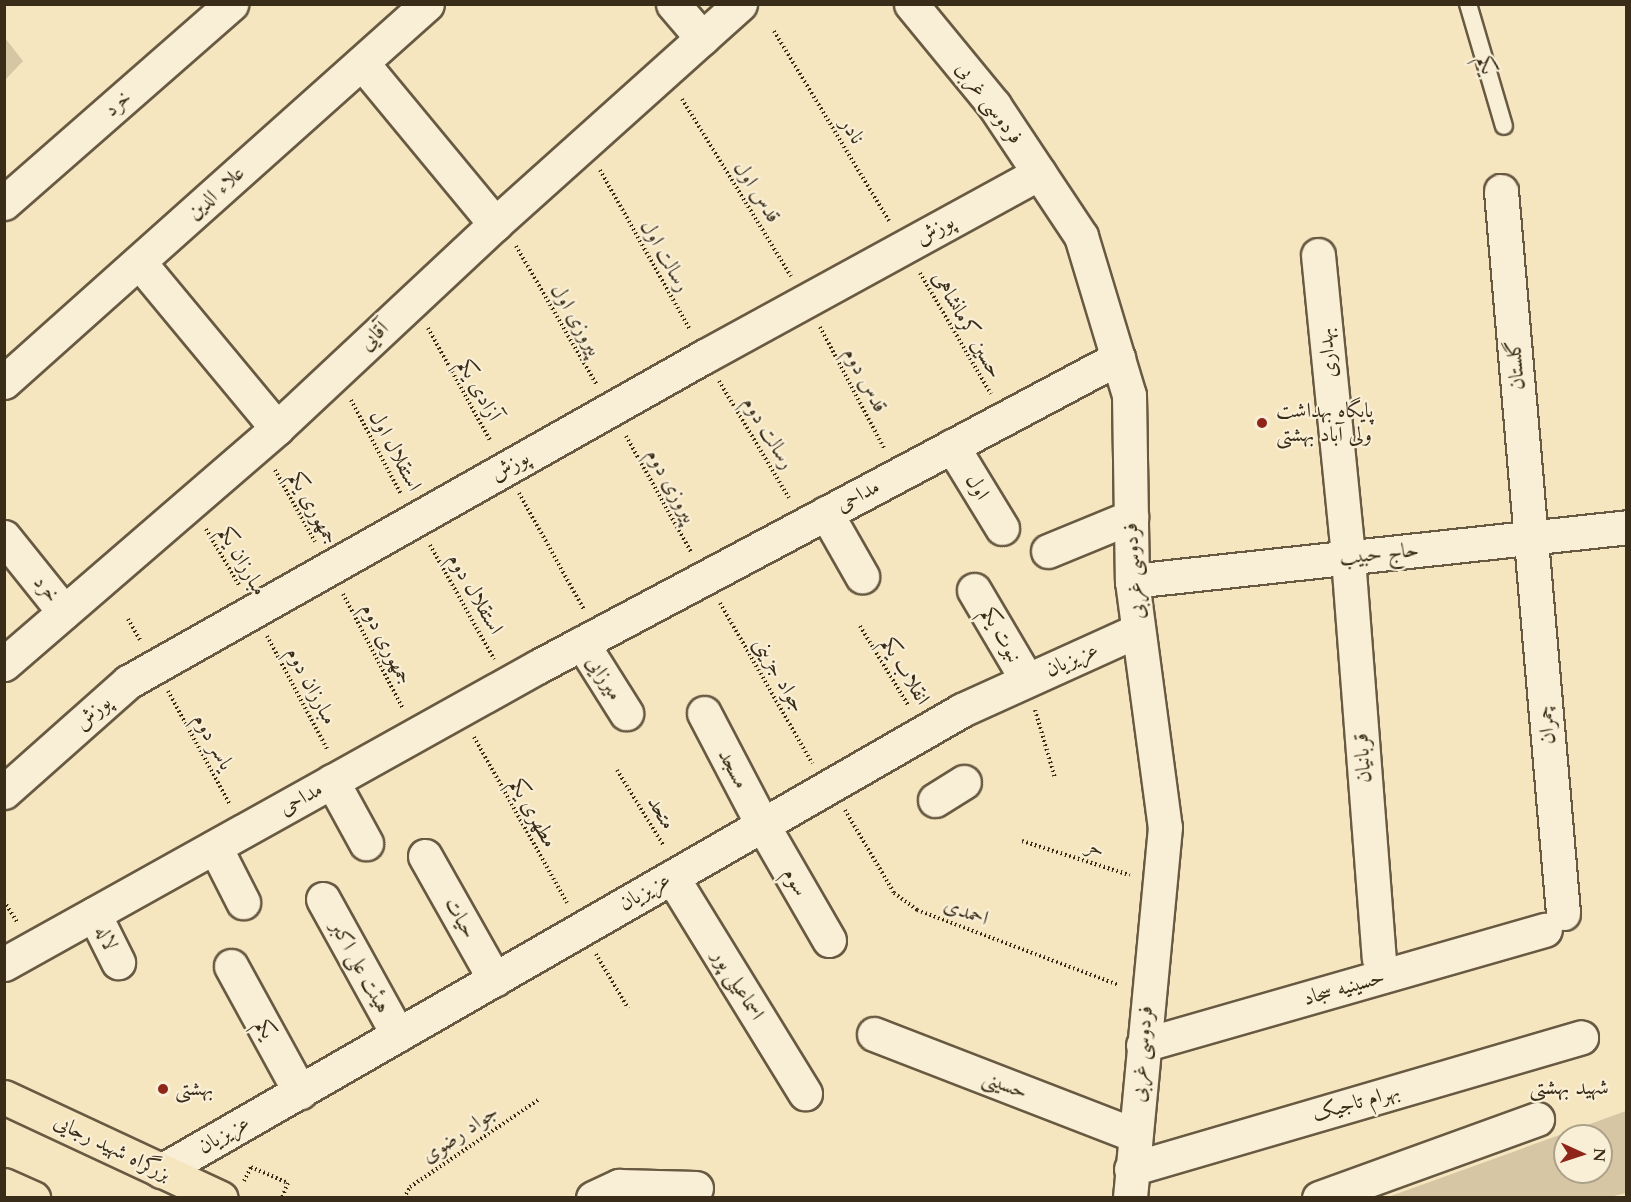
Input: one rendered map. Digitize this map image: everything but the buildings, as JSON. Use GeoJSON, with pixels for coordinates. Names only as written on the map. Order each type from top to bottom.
{"type":"FeatureCollection","features":[{"type":"Feature","properties":{"kind":"highway","name":"بزرگراه شهید رجایی"},"geometry":{"type":"LineString","coordinates":[[4,1097],[221,1197]]}},
{"type":"Feature","properties":{"kind":"highway"},"geometry":{"type":"LineString","coordinates":[[4,1185],[33,1197]]}},
{"type":"Feature","properties":{"kind":"street","name":"خرد"},"geometry":{"type":"LineString","coordinates":[[4,203],[231,4]]}},
{"type":"Feature","properties":{"kind":"street","name":"علاء الدین"},"geometry":{"type":"LineString","coordinates":[[4,381],[428,4]]}},
{"type":"Feature","properties":{"kind":"street"},"geometry":{"type":"LineString","coordinates":[[673,4],[702,38]]}},
{"type":"Feature","properties":{"kind":"street","name":"آقایی"},"geometry":{"type":"LineString","coordinates":[[4,664],[505,235],[702,38],[740,4]]}},
{"type":"Feature","properties":{"kind":"street","name":"فردوسی غربی"},"geometry":{"type":"LineString","coordinates":[[920,6],[994,105],[1081,236],[1129,395],[1132,581],[1165,827],[1131,1183]]}},
{"type":"Feature","properties":{"kind":"street"},"geometry":{"type":"LineString","coordinates":[[362,63],[505,235]]}},
{"type":"Feature","properties":{"kind":"street","name":"پوزش"},"geometry":{"type":"LineString","coordinates":[[4,792],[128,682],[705,356],[1039,172]]}},
{"type":"Feature","properties":{"kind":"street","name":"گلستان"},"geometry":{"type":"LineString","coordinates":[[1502,191],[1531,538]]}},
{"type":"Feature","properties":{"kind":"street","name":"بهداری"},"geometry":{"type":"LineString","coordinates":[[1318,255],[1348,558]]}},
{"type":"Feature","properties":{"kind":"street"},"geometry":{"type":"LineString","coordinates":[[139,262],[277,428]]}},
{"type":"Feature","properties":{"kind":"street","name":"مداحی"},"geometry":{"type":"LineString","coordinates":[[4,964],[508,683],[1118,358]]}},
{"type":"Feature","properties":{"kind":"street","name":"اول"},"geometry":{"type":"LineString","coordinates":[[952,446],[1002,528]]}},
{"type":"Feature","properties":{"kind":"street"},"geometry":{"type":"LineString","coordinates":[[1048,551],[1131,516]]}},
{"type":"Feature","properties":{"kind":"street"},"geometry":{"type":"LineString","coordinates":[[815,519],[862,576]]}},
{"type":"Feature","properties":{"kind":"street","name":"حاج حبیب"},"geometry":{"type":"LineString","coordinates":[[1132,581],[1626,527]]}},
{"type":"Feature","properties":{"kind":"street","name":"خرد"},"geometry":{"type":"LineString","coordinates":[[4,537],[64,612]]}},
{"type":"Feature","properties":{"kind":"street","name":"چمران"},"geometry":{"type":"LineString","coordinates":[[1531,538],[1554,921]]}},
{"type":"Feature","properties":{"kind":"street","name":"قربانیان"},"geometry":{"type":"LineString","coordinates":[[1348,558],[1379,958]]}},
{"type":"Feature","properties":{"kind":"street","name":"نبوت یکم"},"geometry":{"type":"LineString","coordinates":[[974,590],[1027,680]]}},
{"type":"Feature","properties":{"kind":"street","name":"عزیزیان"},"geometry":{"type":"LineString","coordinates":[[161,1171],[962,710],[1138,630]]}},
{"type":"Feature","properties":{"kind":"street","name":"میرزایی"},"geometry":{"type":"LineString","coordinates":[[590,639],[626,713]]}},
{"type":"Feature","properties":{"kind":"street","name":"مسجد"},"geometry":{"type":"LineString","coordinates":[[704,713],[762,824]]}},
{"type":"Feature","properties":{"kind":"street"},"geometry":{"type":"LineString","coordinates":[[337,778],[366,843]]}},
{"type":"Feature","properties":{"kind":"street"},"geometry":{"type":"LineString","coordinates":[[935,800],[964,782]]}},
{"type":"Feature","properties":{"kind":"street","name":"سوم"},"geometry":{"type":"LineString","coordinates":[[762,824],[829,940]]}},
{"type":"Feature","properties":{"kind":"street"},"geometry":{"type":"LineString","coordinates":[[215,847],[243,902]]}},
{"type":"Feature","properties":{"kind":"street","name":"حیات"},"geometry":{"type":"LineString","coordinates":[[425,856],[495,980]]}},
{"type":"Feature","properties":{"kind":"street","name":"اسماعیلی پور"},"geometry":{"type":"LineString","coordinates":[[676,875],[805,1093]]}},
{"type":"Feature","properties":{"kind":"street","name":"هیئت علی اکبر"},"geometry":{"type":"LineString","coordinates":[[323,899],[398,1035]]}},
{"type":"Feature","properties":{"kind":"street","name":"لاله"},"geometry":{"type":"LineString","coordinates":[[94,914],[118,962]]}},
{"type":"Feature","properties":{"kind":"street","name":"حسینیه سجاد"},"geometry":{"type":"LineString","coordinates":[[1143,1046],[1554,921]]}},
{"type":"Feature","properties":{"kind":"street","name":"یکم"},"geometry":{"type":"LineString","coordinates":[[231,966],[300,1092]]}},
{"type":"Feature","properties":{"kind":"street","name":"حسینی"},"geometry":{"type":"LineString","coordinates":[[874,1034],[1135,1135]]}},
{"type":"Feature","properties":{"kind":"street","name":"بهرام تاجیک"},"geometry":{"type":"LineString","coordinates":[[1131,1183],[1581,1037]]}},
{"type":"Feature","properties":{"kind":"street"},"geometry":{"type":"LineString","coordinates":[[1319,1197],[1537,1119]]}},
{"type":"Feature","properties":{"kind":"street"},"geometry":{"type":"LineString","coordinates":[[593,1197],[620,1186],[696,1188]]}},
{"type":"Feature","properties":{"kind":"lane","name":"یکم"},"geometry":{"type":"LineString","coordinates":[[1468,4],[1504,126]]}},
{"type":"Feature","properties":{"kind":"path","name":"نادر"},"geometry":{"type":"LineString","coordinates":[[774,32],[904,247]]}},
{"type":"Feature","properties":{"kind":"path","name":"قدس اول"},"geometry":{"type":"LineString","coordinates":[[682,99],[806,301]]}},
{"type":"Feature","properties":{"kind":"path","name":"رسالت اول"},"geometry":{"type":"LineString","coordinates":[[600,170],[705,356]]}},
{"type":"Feature","properties":{"kind":"path","name":"پیروزی اول"},"geometry":{"type":"LineString","coordinates":[[505,235],[611,409]]}},
{"type":"Feature","properties":{"kind":"path","name":"حسین کرمانشاهی"},"geometry":{"type":"LineString","coordinates":[[904,247],[1005,418]]}},
{"type":"Feature","properties":{"kind":"path","name":"قدس دوم"},"geometry":{"type":"LineString","coordinates":[[806,301],[899,474]]}},
{"type":"Feature","properties":{"kind":"path","name":"آزادی یکم"},"geometry":{"type":"LineString","coordinates":[[427,327],[506,469]]}},
{"type":"Feature","properties":{"kind":"path","name":"رسالت دوم"},"geometry":{"type":"LineString","coordinates":[[705,356],[815,519]]}},
{"type":"Feature","properties":{"kind":"path","name":"استقلال اول"},"geometry":{"type":"LineString","coordinates":[[349,396],[415,520]]}},
{"type":"Feature","properties":{"kind":"path","name":"پیروزی دوم"},"geometry":{"type":"LineString","coordinates":[[611,409],[705,577]]}},
{"type":"Feature","properties":{"kind":"path","name":"جمهوری یکم"},"geometry":{"type":"LineString","coordinates":[[270,462],[330,568]]}},
{"type":"Feature","properties":{"kind":"path"},"geometry":{"type":"LineString","coordinates":[[506,469],[590,639]]}},
{"type":"Feature","properties":{"kind":"path","name":"استقلال دوم"},"geometry":{"type":"LineString","coordinates":[[415,520],[508,683]]}},
{"type":"Feature","properties":{"kind":"path","name":"مبارزان یکم"},"geometry":{"type":"LineString","coordinates":[[204,526],[254,611]]}},
{"type":"Feature","properties":{"kind":"path","name":"جمهوری دوم"},"geometry":{"type":"LineString","coordinates":[[330,568],[416,734]]}},
{"type":"Feature","properties":{"kind":"path","name":"جواد جزینی"},"geometry":{"type":"LineString","coordinates":[[705,577],[828,786]]}},
{"type":"Feature","properties":{"kind":"path","name":"مبارزان دوم"},"geometry":{"type":"LineString","coordinates":[[254,611],[337,778]]}},
{"type":"Feature","properties":{"kind":"path","name":"انقلاب یکم"},"geometry":{"type":"LineString","coordinates":[[860,626],[924,732]]}},
{"type":"Feature","properties":{"kind":"path","name":"یاسر دوم"},"geometry":{"type":"LineString","coordinates":[[155,667],[244,831]]}},
{"type":"Feature","properties":{"kind":"path"},"geometry":{"type":"LineString","coordinates":[[1027,680],[1055,778]]}},
{"type":"Feature","properties":{"kind":"path","name":"مطهری یکم"},"geometry":{"type":"LineString","coordinates":[[459,710],[628,1008]]}},
{"type":"Feature","properties":{"kind":"path","name":"متحد"},"geometry":{"type":"LineString","coordinates":[[618,770],[676,875]]}},
{"type":"Feature","properties":{"kind":"path","name":"احمدی"},"geometry":{"type":"LineString","coordinates":[[828,786],[894,893],[917,910],[1148,996]]}},
{"type":"Feature","properties":{"kind":"path","name":"حر"},"geometry":{"type":"LineString","coordinates":[[1022,841],[1159,884]]}},
{"type":"Feature","properties":{"kind":"path","name":"جواد رضوی"},"geometry":{"type":"LineString","coordinates":[[404,1197],[410,1187],[538,1100]]}},
{"type":"Feature","properties":{"kind":"path"},"geometry":{"type":"LineString","coordinates":[[251,1167],[288,1183],[282,1197]]}},
{"type":"Feature","properties":{"kind":"shaded area"},"geometry":{"type":"Polygon","coordinates":[[[5,38],[23,61],[5,80],[5,38]]]}},
{"type":"Feature","properties":{"kind":"shaded area"},"geometry":{"type":"Polygon","coordinates":[[[1626,1111],[1626,1193],[1606,1198],[1388,1197],[1553,1137],[1553,1184],[1613,1184],[1613,1124],[1590,1124],[1626,1111]]]}},
{"type":"Feature","properties":{"kind":"place","name":"پایگاه بهداشت ولی آباد بهشتی"},"geometry":{"type":"Point","coordinates":[1262,423]}},
{"type":"Feature","properties":{"kind":"place","name":"بهشتی"},"geometry":{"type":"Point","coordinates":[163,1089]}},
{"type":"Feature","properties":{"kind":"district","name":"شهید بهشتی"},"geometry":{"type":"Point","coordinates":[1569,1088]}}]}
